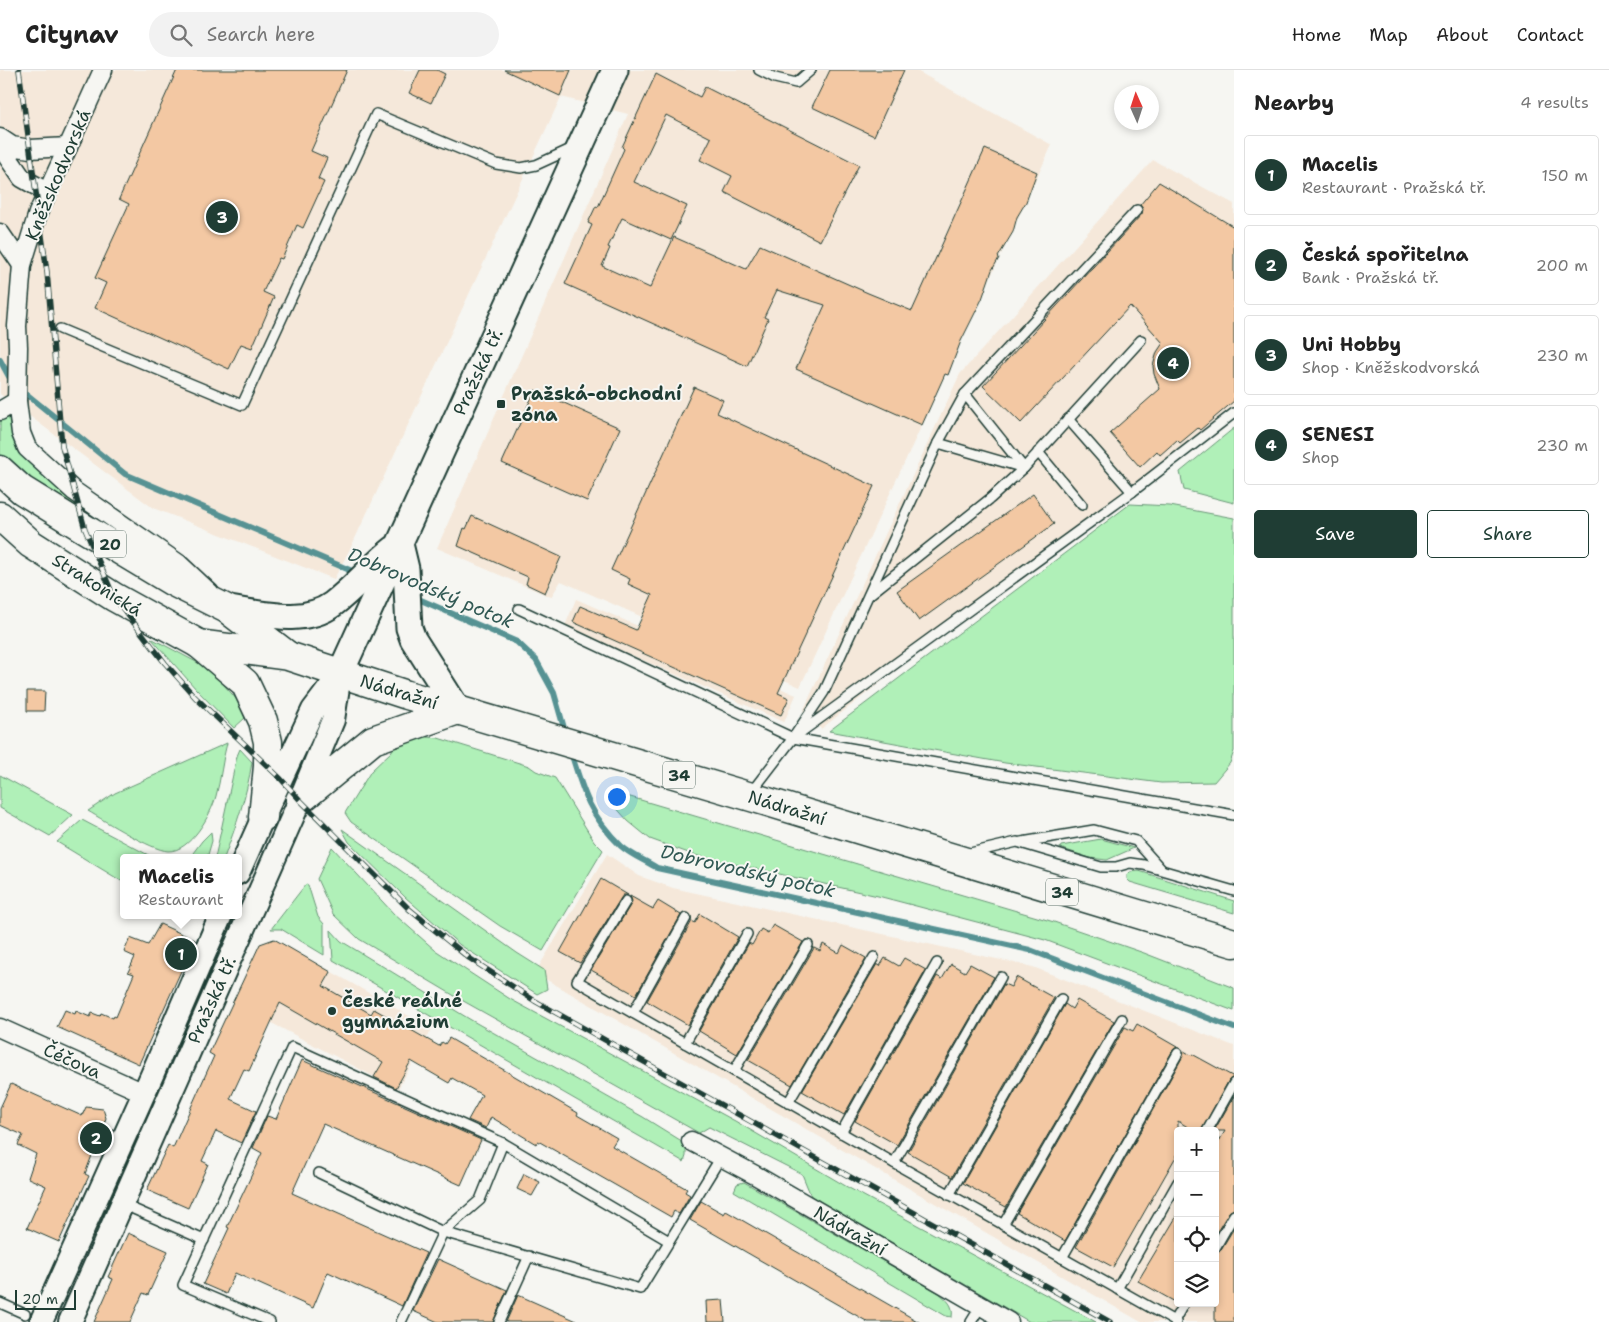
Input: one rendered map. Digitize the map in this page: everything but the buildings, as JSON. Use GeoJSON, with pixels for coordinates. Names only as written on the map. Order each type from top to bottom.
{"type":"FeatureCollection","features":[{"type":"Feature","properties":{"kind":"main road","name":"Pražská tř."},"geometry":{"type":"LineString","coordinates":[[340,674],[395,559],[616,70]]}},
{"type":"Feature","properties":{"kind":"main road","name":"20"},"geometry":{"type":"LineString","coordinates":[[0,470],[22,490],[85,529],[173,582],[227,609],[288,656]]}},
{"type":"Feature","properties":{"kind":"main road","name":"Strakonická"},"geometry":{"type":"LineString","coordinates":[[0,516],[32,544],[114,597],[200,644]]}},
{"type":"Feature","properties":{"kind":"main road"},"geometry":{"type":"LineString","coordinates":[[227,609],[281,616],[299,616],[322,610],[332,604],[351,586],[395,559],[413,639],[458,710],[373,740],[300,800]]}},
{"type":"Feature","properties":{"kind":"main road"},"geometry":{"type":"LineString","coordinates":[[200,644],[245,684],[263,721],[268,742],[268,766],[263,817]]}},
{"type":"Feature","properties":{"kind":"main road","name":"20"},"geometry":{"type":"LineString","coordinates":[[200,644],[288,656]]}},
{"type":"Feature","properties":{"kind":"main road"},"geometry":{"type":"LineString","coordinates":[[288,656],[340,674]]}},
{"type":"Feature","properties":{"kind":"main road","name":"Nádražní"},"geometry":{"type":"LineString","coordinates":[[340,674],[1234,943]]}},
{"type":"Feature","properties":{"kind":"street","name":"Kněžskodvorská"},"geometry":{"type":"LineString","coordinates":[[103,70],[47,192],[30,236],[22,265],[17,326],[17,400],[21,433],[27,448],[49,470],[74,491],[179,564],[227,609]]}},
{"type":"Feature","properties":{"kind":"street"},"geometry":{"type":"LineString","coordinates":[[0,138],[12,146],[30,149],[68,147]]}},
{"type":"Feature","properties":{"kind":"street"},"geometry":{"type":"LineString","coordinates":[[0,146],[22,178],[47,192]]}},
{"type":"Feature","properties":{"kind":"street"},"geometry":{"type":"LineString","coordinates":[[0,233],[22,265]]}},
{"type":"Feature","properties":{"kind":"street"},"geometry":{"type":"LineString","coordinates":[[0,411],[17,400]]}},
{"type":"Feature","properties":{"kind":"street","name":"Pražská tř."},"geometry":{"type":"LineString","coordinates":[[70,1322],[300,800],[333,720],[340,674]]}},
{"type":"Feature","properties":{"kind":"street","name":"Pražská tř."},"geometry":{"type":"LineString","coordinates":[[242,864],[313,710],[340,674]]}},
{"type":"Feature","properties":{"kind":"street","name":"Pražská tř."},"geometry":{"type":"LineString","coordinates":[[33,1318],[144,1093],[219,919]]}},
{"type":"Feature","properties":{"kind":"street","name":"Čéčova"},"geometry":{"type":"LineString","coordinates":[[0,1028],[144,1093]]}},
{"type":"Feature","properties":{"kind":"street","name":"Nádražní"},"geometry":{"type":"LineString","coordinates":[[691,1141],[1009,1322]]}},
{"type":"Feature","properties":{"kind":"lane"},"geometry":{"type":"LineString","coordinates":[[759,70],[775,78],[796,83],[811,70]]}},
{"type":"Feature","properties":{"kind":"lane"},"geometry":{"type":"LineString","coordinates":[[60,329],[242,406],[376,114],[496,164],[521,168],[536,165],[582,145]]}},
{"type":"Feature","properties":{"kind":"lane"},"geometry":{"type":"LineString","coordinates":[[748,796],[793,738],[824,692],[938,443],[965,394],[1137,210]]}},
{"type":"Feature","properties":{"kind":"lane"},"geometry":{"type":"LineString","coordinates":[[866,597],[991,498],[1024,468],[1141,340]]}},
{"type":"Feature","properties":{"kind":"lane"},"geometry":{"type":"LineString","coordinates":[[965,394],[1024,468]]}},
{"type":"Feature","properties":{"kind":"lane"},"geometry":{"type":"LineString","coordinates":[[793,738],[1132,492],[1234,413]]}},
{"type":"Feature","properties":{"kind":"lane"},"geometry":{"type":"LineString","coordinates":[[1068,419],[1132,492]]}},
{"type":"Feature","properties":{"kind":"lane"},"geometry":{"type":"LineString","coordinates":[[938,443],[1024,468]]}},
{"type":"Feature","properties":{"kind":"lane"},"geometry":{"type":"LineString","coordinates":[[1038,452],[1082,505]]}},
{"type":"Feature","properties":{"kind":"lane"},"geometry":{"type":"LineString","coordinates":[[519,609],[793,738],[1234,816]]}},
{"type":"Feature","properties":{"kind":"lane"},"geometry":{"type":"LineString","coordinates":[[950,857],[1017,842],[1094,830],[1136,841],[1162,870]]}},
{"type":"Feature","properties":{"kind":"lane"},"geometry":{"type":"LineString","coordinates":[[1017,842],[1101,867],[1116,868],[1130,863],[1234,890]]}},
{"type":"Feature","properties":{"kind":"lane"},"geometry":{"type":"LineString","coordinates":[[626,901],[577,981],[788,1103],[1175,1321],[1182,1307]]}},
{"type":"Feature","properties":{"kind":"lane"},"geometry":{"type":"LineString","coordinates":[[633,1013],[686,918]]}},
{"type":"Feature","properties":{"kind":"lane"},"geometry":{"type":"LineString","coordinates":[[685,1043],[747,934]]}},
{"type":"Feature","properties":{"kind":"lane"},"geometry":{"type":"LineString","coordinates":[[734,1071],[808,946]]}},
{"type":"Feature","properties":{"kind":"lane"},"geometry":{"type":"LineString","coordinates":[[788,1103],[874,957]]}},
{"type":"Feature","properties":{"kind":"lane"},"geometry":{"type":"LineString","coordinates":[[841,1133],[937,962]]}},
{"type":"Feature","properties":{"kind":"lane"},"geometry":{"type":"LineString","coordinates":[[894,1163],[1001,977]]}},
{"type":"Feature","properties":{"kind":"lane"},"geometry":{"type":"LineString","coordinates":[[949,1194],[1061,999]]}},
{"type":"Feature","properties":{"kind":"lane"},"geometry":{"type":"LineString","coordinates":[[1003,1225],[1122,1019]]}},
{"type":"Feature","properties":{"kind":"lane"},"geometry":{"type":"LineString","coordinates":[[270,1322],[183,1285],[292,1047],[503,1143],[669,1241]]}},
{"type":"Feature","properties":{"kind":"lane"},"geometry":{"type":"LineString","coordinates":[[1062,1258],[1178,1053]]}},
{"type":"Feature","properties":{"kind":"lane"},"geometry":{"type":"LineString","coordinates":[[1209,1127],[1234,1084]]}},
{"type":"Feature","properties":{"kind":"lane"},"geometry":{"type":"LineString","coordinates":[[401,1322],[443,1232],[480,1200],[503,1143]]}},
{"type":"Feature","properties":{"kind":"lane"},"geometry":{"type":"LineString","coordinates":[[319,1174],[443,1232],[640,1289],[721,1157]]}},
{"type":"Feature","properties":{"kind":"lane"},"geometry":{"type":"LineString","coordinates":[[1117,1289],[1174,1189]]}},
{"type":"Feature","properties":{"kind":"lane"},"geometry":{"type":"LineString","coordinates":[[122,1204],[204,1240]]}},
{"type":"Feature","properties":{"kind":"lane"},"geometry":{"type":"LineString","coordinates":[[1219,1241],[1234,1215]]}},
{"type":"Feature","properties":{"kind":"lane"},"geometry":{"type":"LineString","coordinates":[[499,1322],[528,1256]]}},
{"type":"Feature","properties":{"kind":"lane"},"geometry":{"type":"LineString","coordinates":[[0,1303],[33,1318]]}},
{"type":"Feature","properties":{"kind":"lane"},"geometry":{"type":"LineString","coordinates":[[971,1322],[981,1306]]}},
{"type":"Feature","properties":{"kind":"shaded area"},"geometry":{"type":"Polygon","coordinates":[[[0,70],[915,70],[1052,145],[800,687],[561,581],[551,597],[437,548],[628,114],[561,97],[352,545],[334,579],[153,508],[0,394],[0,70]]]}},
{"type":"Feature","properties":{"kind":"shaded area"},"geometry":{"type":"Polygon","coordinates":[[[1153,160],[1234,204],[1234,405],[821,729],[803,711],[960,374],[1153,160]]]}},
{"type":"Feature","properties":{"kind":"shaded area"},"geometry":{"type":"Polygon","coordinates":[[[576,599],[796,695],[784,722],[565,626],[576,599]]]}},
{"type":"Feature","properties":{"kind":"shaded area"},"geometry":{"type":"Polygon","coordinates":[[[607,854],[639,876],[673,888],[1033,967],[1234,1046],[1234,1322],[1141,1322],[535,973],[607,854]]]}},
{"type":"Feature","properties":{"kind":"shaded area","name":"České reálné gymnázium"},"geometry":{"type":"Polygon","coordinates":[[[274,939],[432,1029],[398,1089],[233,1003],[260,944],[274,939]]]}},
{"type":"Feature","properties":{"kind":"green space"},"geometry":{"type":"Polygon","coordinates":[[[12,415],[21,452],[33,466],[57,486],[188,580],[101,532],[0,456],[0,421],[12,415]]]}},
{"type":"Feature","properties":{"kind":"green space"},"geometry":{"type":"Polygon","coordinates":[[[1234,428],[1234,503],[1184,490],[1180,472],[1234,428]]]}},
{"type":"Feature","properties":{"kind":"green space"},"geometry":{"type":"Polygon","coordinates":[[[1130,504],[1170,506],[1234,518],[1234,751],[1230,763],[1214,782],[1161,783],[1005,763],[829,731],[1130,504]]]}},
{"type":"Feature","properties":{"kind":"green space"},"geometry":{"type":"Polygon","coordinates":[[[151,638],[200,664],[217,677],[239,702],[245,718],[234,728],[151,638]]]}},
{"type":"Feature","properties":{"kind":"green space"},"geometry":{"type":"Polygon","coordinates":[[[416,736],[438,738],[529,766],[536,771],[555,778],[594,841],[603,850],[543,951],[500,926],[351,822],[345,813],[371,771],[392,751],[392,744],[416,736]]]}},
{"type":"Feature","properties":{"kind":"green space"},"geometry":{"type":"Polygon","coordinates":[[[227,743],[218,790],[209,813],[192,839],[176,850],[168,851],[151,846],[88,811],[115,793],[227,743]]]}},
{"type":"Feature","properties":{"kind":"green space"},"geometry":{"type":"Polygon","coordinates":[[[240,749],[252,762],[247,786],[225,854],[216,854],[240,749]]]}},
{"type":"Feature","properties":{"kind":"green space"},"geometry":{"type":"Polygon","coordinates":[[[0,775],[73,815],[50,836],[0,808],[0,775]]]}},
{"type":"Feature","properties":{"kind":"green space"},"geometry":{"type":"Polygon","coordinates":[[[610,791],[1054,922],[1144,953],[1234,988],[1234,1011],[1045,940],[878,896],[694,855],[650,839],[628,821],[612,803],[610,791]]]}},
{"type":"Feature","properties":{"kind":"green space"},"geometry":{"type":"Polygon","coordinates":[[[82,820],[146,854],[120,854],[120,880],[57,842],[82,820]]]}},
{"type":"Feature","properties":{"kind":"green space"},"geometry":{"type":"Polygon","coordinates":[[[342,829],[517,953],[544,970],[547,989],[537,994],[460,945],[405,897],[349,842],[342,829]]]}},
{"type":"Feature","properties":{"kind":"green space"},"geometry":{"type":"Polygon","coordinates":[[[211,832],[212,841],[208,854],[192,854],[211,832]]]}},
{"type":"Feature","properties":{"kind":"green space"},"geometry":{"type":"Polygon","coordinates":[[[1101,839],[1134,848],[1107,860],[1090,858],[1060,848],[1061,846],[1101,839]]]}},
{"type":"Feature","properties":{"kind":"green space"},"geometry":{"type":"Polygon","coordinates":[[[332,847],[394,914],[435,950],[510,999],[735,1121],[849,1188],[1096,1322],[1030,1322],[811,1196],[802,1174],[709,1127],[699,1133],[458,998],[359,939],[333,914],[317,879],[332,847]]]}},
{"type":"Feature","properties":{"kind":"green space"},"geometry":{"type":"Polygon","coordinates":[[[1139,871],[1234,901],[1234,913],[1130,882],[1127,879],[1127,875],[1130,872],[1139,871]]]}},
{"type":"Feature","properties":{"kind":"green space"},"geometry":{"type":"Polygon","coordinates":[[[306,884],[308,885],[318,917],[324,924],[324,955],[281,929],[271,929],[306,884]]]}},
{"type":"Feature","properties":{"kind":"green space"},"geometry":{"type":"Polygon","coordinates":[[[331,930],[341,941],[471,1020],[643,1117],[680,1140],[686,1147],[684,1162],[333,960],[331,930]]]}},
{"type":"Feature","properties":{"kind":"green space"},"geometry":{"type":"Polygon","coordinates":[[[744,1182],[939,1293],[951,1306],[952,1317],[946,1316],[734,1191],[737,1184],[744,1182]]]}},
{"type":"Feature","properties":{"kind":"waterway","name":"Dobrovodský potok"},"geometry":{"type":"LineString","coordinates":[[0,360],[12,382]]}},
{"type":"Feature","properties":{"kind":"waterway","name":"Dobrovodský potok"},"geometry":{"type":"LineString","coordinates":[[19,388],[125,474],[359,574]]}},
{"type":"Feature","properties":{"kind":"waterway","name":"Dobrovodský potok"},"geometry":{"type":"LineString","coordinates":[[414,597],[517,642],[536,660],[554,693],[566,735]]}},
{"type":"Feature","properties":{"kind":"waterway","name":"Dobrovodský potok"},"geometry":{"type":"LineString","coordinates":[[571,752],[589,803],[610,835],[625,849],[657,868],[1030,950],[1234,1028]]}},
{"type":"Feature","properties":{"kind":"railway"},"geometry":{"type":"LineString","coordinates":[[19,70],[47,272],[62,446],[85,529],[114,597],[165,663],[195,697],[281,779],[409,909],[469,958],[535,1001],[1110,1322]]}},
{"type":"Feature","properties":{"kind":"place","name":"Uni Hobby"},"geometry":{"type":"Point","coordinates":[222,217]}},
{"type":"Feature","properties":{"kind":"place","name":"SENESI"},"geometry":{"type":"Point","coordinates":[1173,363]}},
{"type":"Feature","properties":{"kind":"place","name":"Pražská-obchodní zóna"},"geometry":{"type":"Point","coordinates":[501,404]}},
{"type":"Feature","properties":{"kind":"place","name":"Macelis"},"geometry":{"type":"Point","coordinates":[181,954]}},
{"type":"Feature","properties":{"kind":"place","name":"České reálné gymnázium"},"geometry":{"type":"Point","coordinates":[332,1011]}},
{"type":"Feature","properties":{"kind":"place","name":"Česká spořitelna"},"geometry":{"type":"Point","coordinates":[96,1138]}}]}
